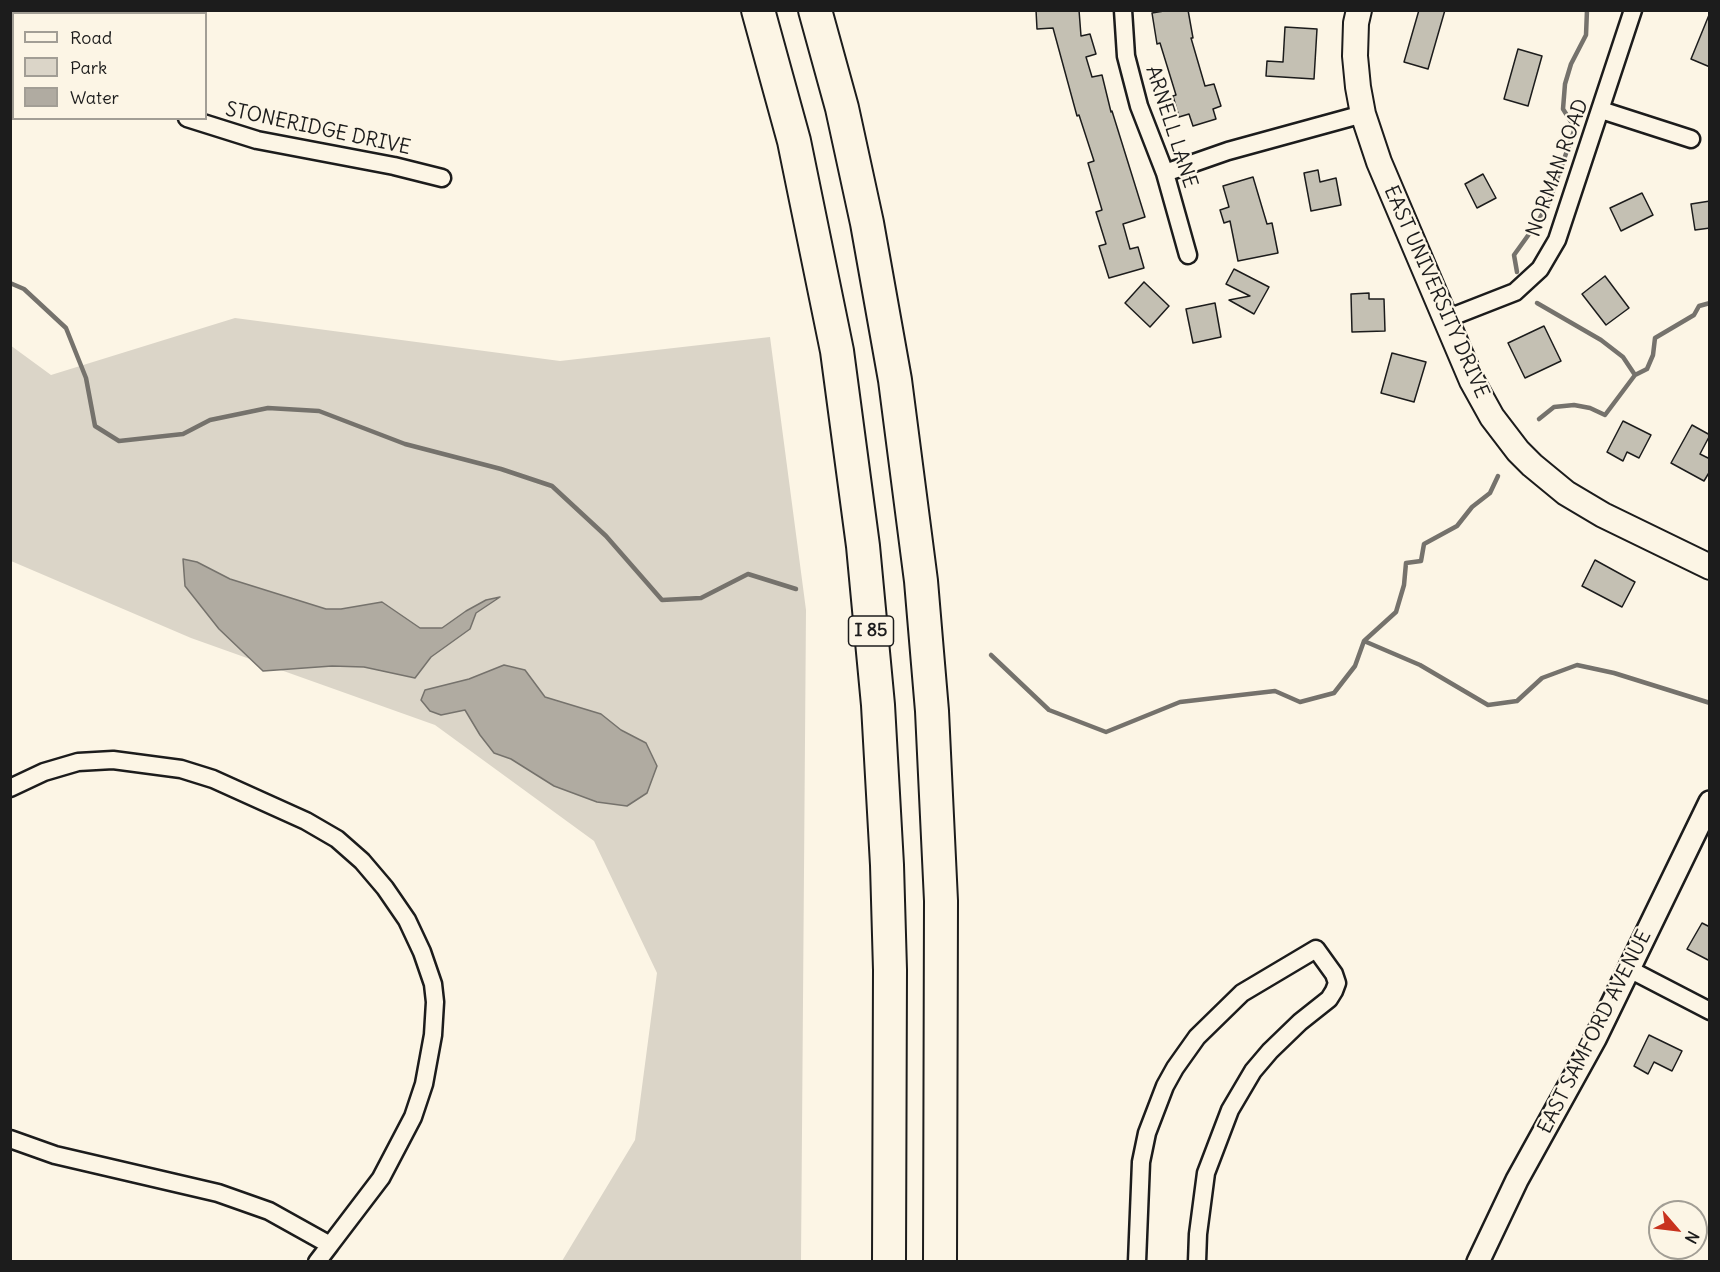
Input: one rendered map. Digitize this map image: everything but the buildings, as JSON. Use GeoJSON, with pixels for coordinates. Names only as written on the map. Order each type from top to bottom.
{"type":"FeatureCollection","features":[{"type":"Feature","properties":{"kind":"highway","name":"I 85"},"geometry":{"type":"LineString","coordinates":[[758,10],[794,141],[837,351],[864,557],[878,705],[887,865],[890,970],[889,1262]]}},
{"type":"Feature","properties":{"kind":"highway"},"geometry":{"type":"LineString","coordinates":[[816,10],[842,108],[869,235],[895,380],[921,581],[932,711],[941,901],[940,1262]]}},
{"type":"Feature","properties":{"kind":"main road","name":"EAST UNIVERSITY DRIVE"},"geometry":{"type":"LineString","coordinates":[[1359,10],[1355,56],[1363,114],[1379,162],[1482,400],[1505,434],[1549,480],[1584,504],[1710,567]]}},
{"type":"Feature","properties":{"kind":"street","name":"ARNELL LANE"},"geometry":{"type":"LineString","coordinates":[[1123,10],[1126,56],[1139,106],[1165,172],[1188,255]]}},
{"type":"Feature","properties":{"kind":"street","name":"NORMAN ROAD"},"geometry":{"type":"LineString","coordinates":[[1446,319],[1515,292],[1540,269],[1557,240],[1633,10]]}},
{"type":"Feature","properties":{"kind":"street"},"geometry":{"type":"LineString","coordinates":[[1601,110],[1691,139]]}},
{"type":"Feature","properties":{"kind":"street"},"geometry":{"type":"LineString","coordinates":[[1165,172],[1228,151],[1363,114]]}},
{"type":"Feature","properties":{"kind":"street","name":"STONERIDGE DRIVE"},"geometry":{"type":"LineString","coordinates":[[193,120],[257,140],[394,166],[442,178]]}},
{"type":"Feature","properties":{"kind":"street"},"geometry":{"type":"LineString","coordinates":[[10,788],[44,772],[78,762],[113,760],[181,769],[213,779],[306,821],[337,838],[362,861],[385,888],[407,920],[422,952],[433,984],[435,1002],[433,1035],[424,1084],[413,1118],[381,1178],[317,1262]]}},
{"type":"Feature","properties":{"kind":"street","name":"EAST SAMFORD AVENUE"},"geometry":{"type":"LineString","coordinates":[[1478,1262],[1517,1180],[1595,1039],[1710,802]]}},
{"type":"Feature","properties":{"kind":"street"},"geometry":{"type":"LineString","coordinates":[[1137,1262],[1141,1162],[1147,1133],[1165,1086],[1175,1068],[1197,1037],[1242,993],[1316,949],[1334,974],[1337,983],[1335,992],[1270,1051],[1253,1071],[1230,1110],[1206,1173],[1198,1234],[1197,1262]]}},
{"type":"Feature","properties":{"kind":"street"},"geometry":{"type":"LineString","coordinates":[[1629,969],[1710,1011]]}},
{"type":"Feature","properties":{"kind":"street"},"geometry":{"type":"LineString","coordinates":[[10,1139],[55,1155],[218,1193],[269,1211],[330,1245]]}},
{"type":"Feature","properties":{"kind":"green space"},"geometry":{"type":"Polygon","coordinates":[[[235,318],[560,361],[770,337],[806,610],[801,1261],[562,1261],[635,1140],[657,973],[594,841],[435,725],[191,638],[11,561],[10,345],[51,375],[235,318]]]}},
{"type":"Feature","properties":{"kind":"water"},"geometry":{"type":"Polygon","coordinates":[[[183,559],[197,562],[230,579],[326,609],[341,609],[382,602],[420,628],[442,628],[486,600],[500,597],[476,613],[470,629],[431,657],[415,678],[364,667],[332,666],[263,671],[219,629],[185,586],[183,559]]]}},
{"type":"Feature","properties":{"kind":"water"},"geometry":{"type":"Polygon","coordinates":[[[504,665],[525,670],[545,697],[601,714],[621,730],[646,743],[657,766],[647,793],[627,806],[597,802],[554,786],[511,759],[494,753],[465,710],[441,715],[430,711],[421,700],[425,690],[469,679],[504,665]]]}},
{"type":"Feature","properties":{"kind":"waterway"},"geometry":{"type":"LineString","coordinates":[[1517,272],[1514,255],[1549,202],[1575,128],[1563,109],[1565,84],[1571,64],[1586,35],[1587,10]]}},
{"type":"Feature","properties":{"kind":"waterway"},"geometry":{"type":"LineString","coordinates":[[10,283],[24,289],[66,328],[86,378],[95,426],[119,441],[183,434],[210,420],[268,408],[319,411],[405,444],[501,469],[552,486],[606,536],[662,600],[701,598],[748,574],[796,589]]}},
{"type":"Feature","properties":{"kind":"waterway"},"geometry":{"type":"LineString","coordinates":[[1537,303],[1601,340],[1623,357],[1635,375]]}},
{"type":"Feature","properties":{"kind":"waterway"},"geometry":{"type":"LineString","coordinates":[[1539,419],[1554,407],[1574,405],[1590,408],[1605,415],[1635,375],[1647,369],[1653,355],[1655,338],[1694,315],[1699,306],[1710,303]]}},
{"type":"Feature","properties":{"kind":"waterway"},"geometry":{"type":"LineString","coordinates":[[1364,641],[1396,612],[1404,585],[1406,563],[1421,561],[1424,544],[1457,526],[1472,507],[1490,493],[1498,476]]}},
{"type":"Feature","properties":{"kind":"waterway"},"geometry":{"type":"LineString","coordinates":[[991,655],[1049,710],[1106,732],[1180,702],[1275,691],[1300,702],[1334,693],[1355,666],[1364,641],[1420,665],[1488,705],[1517,701],[1542,678],[1577,665],[1614,673],[1710,703]]}}]}
